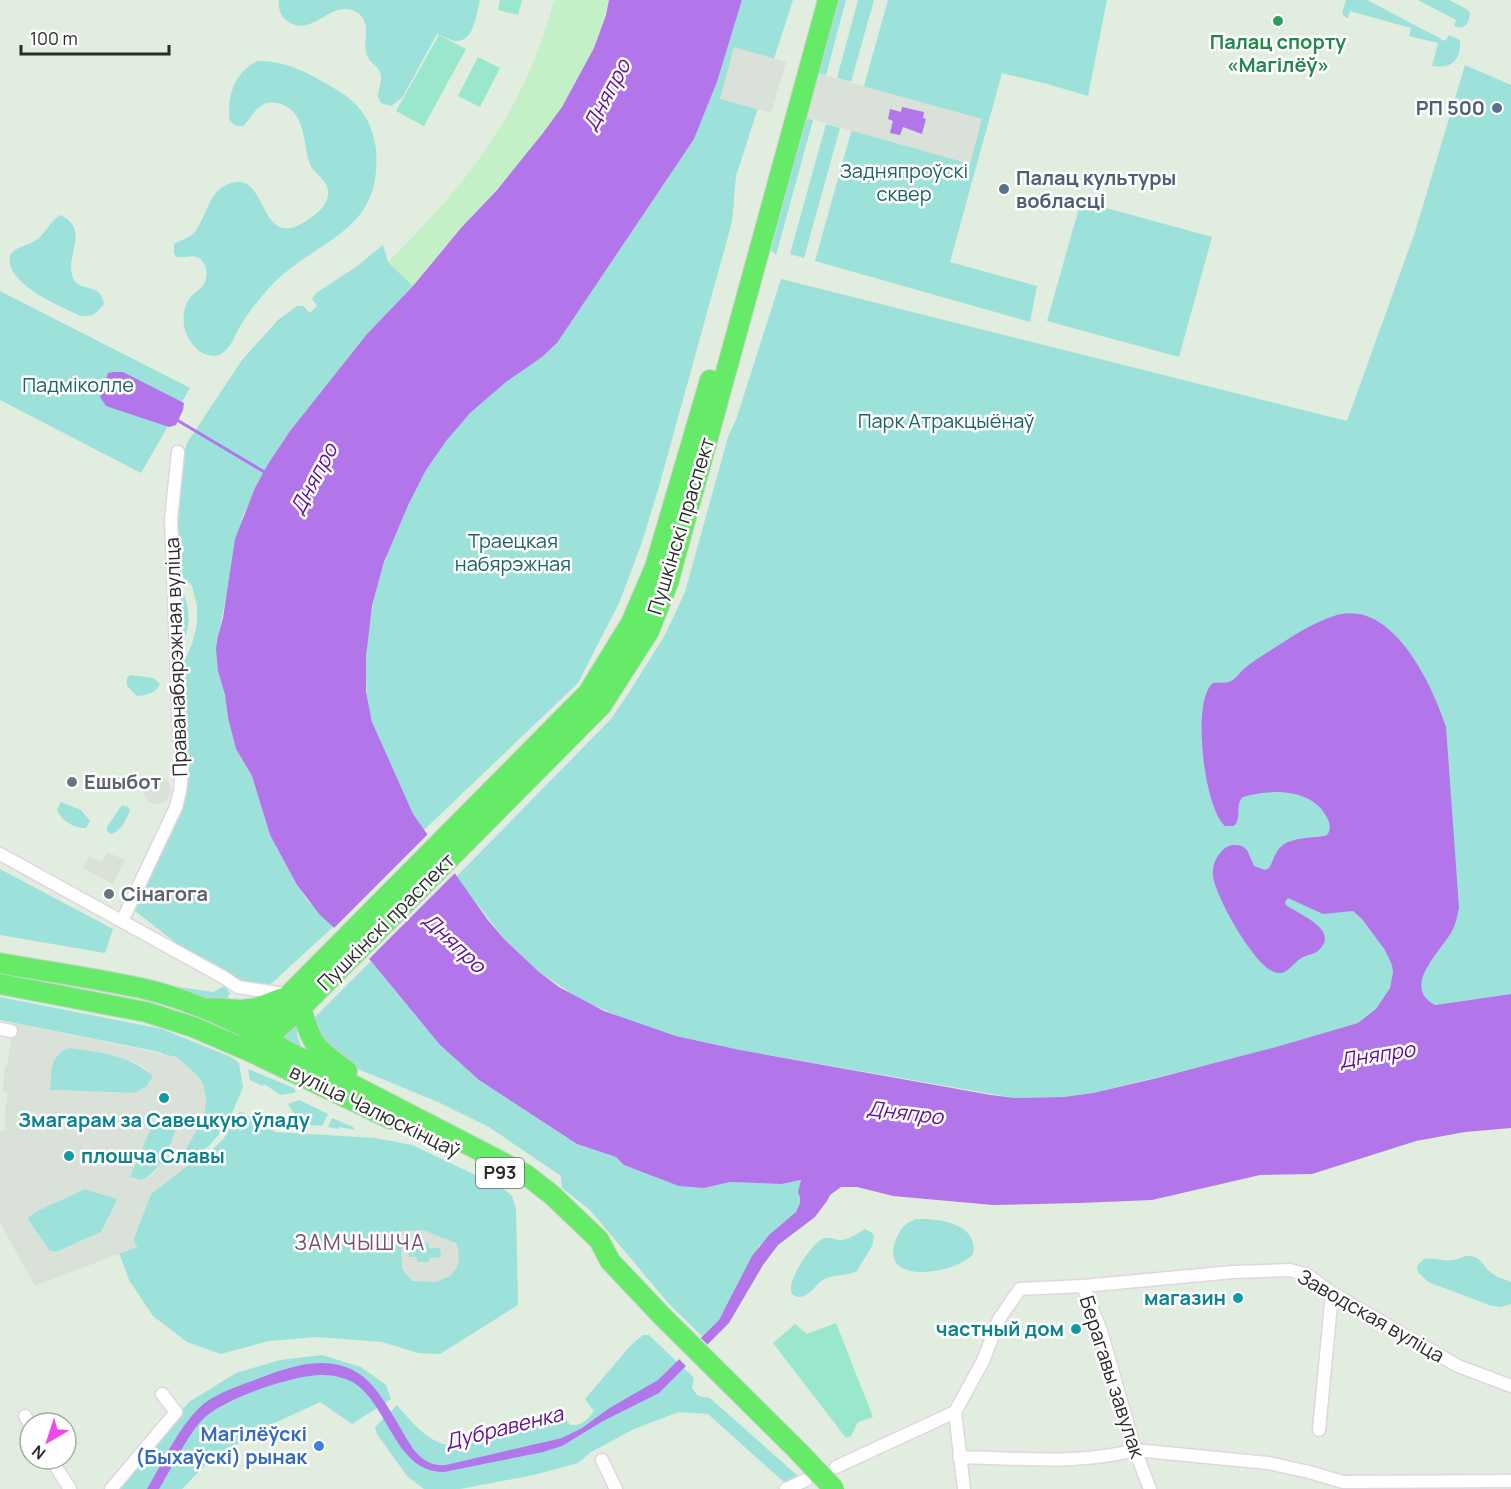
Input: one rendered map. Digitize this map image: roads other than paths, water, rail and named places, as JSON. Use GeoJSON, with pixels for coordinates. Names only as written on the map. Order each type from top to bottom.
{"type":"FeatureCollection","features":[{"type":"Feature","properties":{"kind":"main road","name":"Пушкінскі праспект"},"geometry":{"type":"LineString","coordinates":[[595,699],[655,567],[746,255],[814,0]]}},
{"type":"Feature","properties":{"kind":"main road","name":"Пушкінскі праспект"},"geometry":{"type":"LineString","coordinates":[[251,1052],[260,1034],[595,699],[649,632],[668,583],[828,0]]}},
{"type":"Feature","properties":{"kind":"main road","name":"Р93"},"geometry":{"type":"LineString","coordinates":[[0,963],[150,991],[200,1008],[260,1034]]}},
{"type":"Feature","properties":{"kind":"main road","name":"Р93"},"geometry":{"type":"LineString","coordinates":[[0,984],[146,1012],[193,1027],[251,1052]]}},
{"type":"Feature","properties":{"kind":"main road","name":"Пушкінскі праспект"},"geometry":{"type":"LineString","coordinates":[[200,1008],[242,1010],[295,1001]]}},
{"type":"Feature","properties":{"kind":"main road"},"geometry":{"type":"LineString","coordinates":[[295,1001],[313,1043],[321,1052],[363,1083],[415,1116]]}},
{"type":"Feature","properties":{"kind":"main road","name":"вуліца Чалюскінцаў"},"geometry":{"type":"LineString","coordinates":[[260,1034],[287,1051],[525,1174],[552,1195],[599,1240],[610,1261]]}},
{"type":"Feature","properties":{"kind":"main road","name":"вуліца Чалюскінцаў"},"geometry":{"type":"LineString","coordinates":[[251,1052],[519,1183],[588,1247],[610,1261],[834,1489]]}},
{"type":"Feature","properties":{"kind":"street","name":"Праванабярэжная вуліца"},"geometry":{"type":"LineString","coordinates":[[122,921],[176,807],[180,791],[182,771],[171,519],[178,452]]}},
{"type":"Feature","properties":{"kind":"street"},"geometry":{"type":"LineString","coordinates":[[0,855],[224,977],[238,987],[295,1001]]}},
{"type":"Feature","properties":{"kind":"street"},"geometry":{"type":"LineString","coordinates":[[228,1008],[236,1000],[238,987]]}},
{"type":"Feature","properties":{"kind":"street","name":"Заводская вуліца"},"geometry":{"type":"LineString","coordinates":[[1083,1286],[1233,1272],[1290,1270],[1308,1275],[1332,1293],[1458,1366],[1511,1386]]}},
{"type":"Feature","properties":{"kind":"street","name":"Берагавы завулак"},"geometry":{"type":"LineString","coordinates":[[955,1412],[984,1361],[999,1319],[1020,1289],[1083,1286],[1101,1331],[1135,1450],[1150,1489]]}},
{"type":"Feature","properties":{"kind":"street"},"geometry":{"type":"LineString","coordinates":[[1318,1430],[1332,1293]]}},
{"type":"Feature","properties":{"kind":"street"},"geometry":{"type":"LineString","coordinates":[[111,1489],[176,1412],[162,1394]]}},
{"type":"Feature","properties":{"kind":"street"},"geometry":{"type":"LineString","coordinates":[[836,1467],[955,1412],[964,1489]]}},
{"type":"Feature","properties":{"kind":"street"},"geometry":{"type":"LineString","coordinates":[[959,1457],[1080,1460],[1114,1456],[1135,1450],[1268,1463],[1309,1472],[1345,1486],[1511,1481]]}},
{"type":"Feature","properties":{"kind":"street"},"geometry":{"type":"LineString","coordinates":[[602,1460],[616,1489]]}},
{"type":"Feature","properties":{"kind":"street"},"geometry":{"type":"LineString","coordinates":[[59,1471],[70,1489]]}},
{"type":"Feature","properties":{"kind":"street"},"geometry":{"type":"LineString","coordinates":[[786,1489],[806,1480]]}},
{"type":"Feature","properties":{"kind":"water","name":"Дняпро"},"geometry":{"type":"Polygon","coordinates":[[[609,0],[742,0],[717,82],[694,139],[557,343],[470,413],[446,441],[426,470],[384,562],[372,606],[366,657],[366,691],[372,722],[413,814],[487,919],[505,940],[539,972],[559,987],[604,1011],[676,1036],[740,1050],[1015,1098],[1064,1097],[1093,1093],[1276,1047],[1358,1023],[1376,1009],[1390,988],[1393,973],[1385,950],[1362,919],[1353,911],[1323,914],[1288,898],[1286,905],[1315,923],[1324,935],[1324,942],[1318,951],[1302,957],[1285,972],[1278,973],[1259,960],[1238,932],[1221,899],[1213,876],[1216,860],[1226,847],[1242,846],[1247,850],[1254,866],[1265,870],[1269,868],[1278,850],[1287,843],[1328,834],[1330,827],[1327,818],[1310,800],[1289,793],[1277,792],[1243,797],[1239,803],[1236,824],[1225,826],[1211,798],[1206,777],[1202,731],[1206,693],[1213,683],[1231,681],[1256,660],[1319,622],[1337,615],[1357,614],[1376,620],[1407,649],[1431,689],[1446,727],[1459,908],[1452,931],[1427,968],[1421,989],[1425,997],[1435,1005],[1511,994],[1511,1128],[1465,1132],[1416,1141],[1312,1174],[1260,1175],[1152,1200],[993,1205],[893,1196],[857,1187],[841,1187],[830,1195],[815,1217],[778,1245],[763,1265],[729,1323],[659,1393],[603,1421],[562,1446],[444,1472],[428,1469],[415,1462],[404,1451],[378,1409],[357,1385],[336,1376],[309,1376],[259,1389],[213,1411],[203,1419],[191,1435],[159,1489],[147,1489],[184,1426],[205,1403],[217,1395],[277,1372],[318,1363],[345,1367],[366,1379],[382,1397],[414,1450],[432,1464],[446,1465],[562,1438],[658,1380],[719,1320],[752,1256],[769,1235],[796,1212],[800,1203],[798,1192],[801,1180],[782,1184],[730,1182],[704,1188],[679,1186],[624,1165],[616,1157],[577,1144],[479,1080],[440,1045],[371,961],[320,915],[297,885],[270,835],[252,776],[236,749],[218,671],[216,648],[235,539],[255,488],[268,464],[290,431],[367,334],[413,286],[461,228],[497,190],[543,133],[562,107],[594,48],[609,0]]]}},
{"type":"Feature","properties":{"kind":"water"},"geometry":{"type":"Polygon","coordinates":[[[902,107],[924,112],[923,118],[926,119],[922,134],[903,127],[900,135],[890,133],[893,121],[888,119],[890,109],[901,112],[902,107]]]}},
{"type":"Feature","properties":{"kind":"water"},"geometry":{"type":"Polygon","coordinates":[[[123,372],[184,403],[176,425],[169,427],[106,406],[100,397],[108,373],[123,372]]]}},
{"type":"Feature","properties":{"kind":"waterway"},"geometry":{"type":"LineString","coordinates":[[177,420],[266,473]]}},
{"type":"Feature","properties":{"kind":"place","name":"Палац спорту «Магілёў»"},"geometry":{"type":"Point","coordinates":[1278,21]}},
{"type":"Feature","properties":{"kind":"place","name":"РП 500"},"geometry":{"type":"Point","coordinates":[1497,108]}},
{"type":"Feature","properties":{"kind":"place","name":"Палац культуры вобласці"},"geometry":{"type":"Point","coordinates":[1004,189]}},
{"type":"Feature","properties":{"kind":"place","name":"Ешыбот"},"geometry":{"type":"Point","coordinates":[72,782]}},
{"type":"Feature","properties":{"kind":"place","name":"Сінагога"},"geometry":{"type":"Point","coordinates":[109,894]}},
{"type":"Feature","properties":{"kind":"place","name":"Змагарам за Савецкую ўладу"},"geometry":{"type":"Point","coordinates":[164,1098]}},
{"type":"Feature","properties":{"kind":"place","name":"плошча Славы"},"geometry":{"type":"Point","coordinates":[69,1156]}},
{"type":"Feature","properties":{"kind":"place","name":"магазин"},"geometry":{"type":"Point","coordinates":[1238,1298]}},
{"type":"Feature","properties":{"kind":"place","name":"частный дом"},"geometry":{"type":"Point","coordinates":[1076,1329]}},
{"type":"Feature","properties":{"kind":"place","name":"Магілёўскі (Быхаўскі) рынак"},"geometry":{"type":"Point","coordinates":[319,1446]}},
{"type":"Feature","properties":{"kind":"district","name":"ЗАМЧЫШЧА"},"geometry":{"type":"Point","coordinates":[360,1243]}},
{"type":"Feature","properties":{"kind":"park label","name":"Задняпроўскі сквер"},"geometry":{"type":"Point","coordinates":[904,182]}},
{"type":"Feature","properties":{"kind":"park label","name":"Падміколле"},"geometry":{"type":"Point","coordinates":[78,385]}},
{"type":"Feature","properties":{"kind":"park label","name":"Парк Атракцыёнаў"},"geometry":{"type":"Point","coordinates":[946,421]}},
{"type":"Feature","properties":{"kind":"park label","name":"Траецкая набярэжная"},"geometry":{"type":"Point","coordinates":[513,552]}},
{"type":"Feature","properties":{"kind":"water label","name":"Дубравенка"},"geometry":{"type":"Point","coordinates":[504,1428]}}]}
